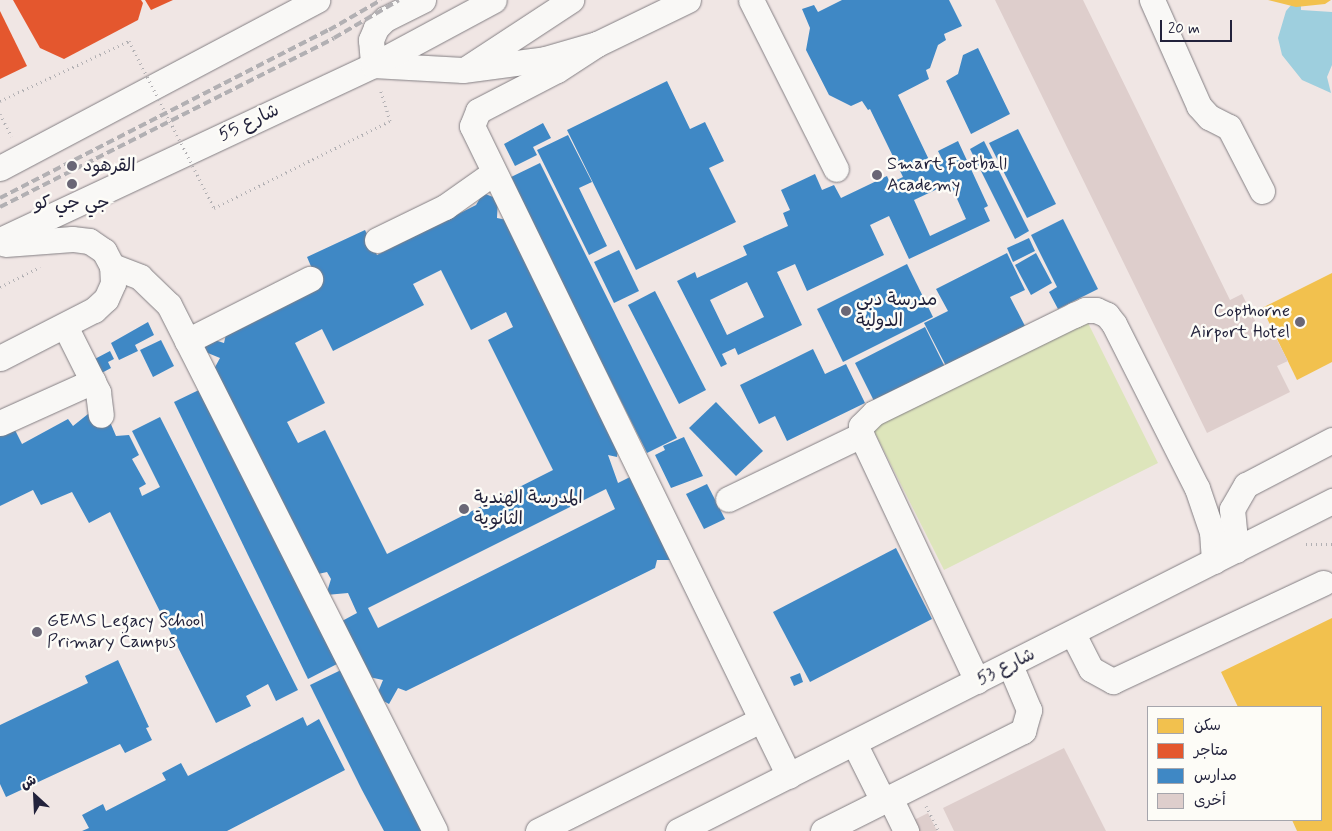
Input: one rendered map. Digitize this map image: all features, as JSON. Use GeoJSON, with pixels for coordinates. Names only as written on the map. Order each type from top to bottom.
{"type":"FeatureCollection","features":[{"type":"Feature","properties":{"kind":"street"},"geometry":{"type":"LineString","coordinates":[[278,21],[291,0]]}},
{"type":"Feature","properties":{"kind":"street"},"geometry":{"type":"LineString","coordinates":[[0,168],[317,0]]}},
{"type":"Feature","properties":{"kind":"street"},"geometry":{"type":"LineString","coordinates":[[423,0],[385,19],[376,28],[371,40],[373,65],[464,70],[527,63],[597,44]]}},
{"type":"Feature","properties":{"kind":"street","name":"شارع 55"},"geometry":{"type":"LineString","coordinates":[[0,240],[373,65],[494,0]]}},
{"type":"Feature","properties":{"kind":"street"},"geometry":{"type":"LineString","coordinates":[[464,70],[572,0]]}},
{"type":"Feature","properties":{"kind":"street"},"geometry":{"type":"LineString","coordinates":[[688,0],[597,44],[557,70],[478,111],[472,126],[493,173],[789,776]]}},
{"type":"Feature","properties":{"kind":"street"},"geometry":{"type":"LineString","coordinates":[[751,0],[836,169]]}},
{"type":"Feature","properties":{"kind":"street"},"geometry":{"type":"LineString","coordinates":[[1152,0],[1199,106],[1208,116],[1229,127],[1262,191]]}},
{"type":"Feature","properties":{"kind":"street"},"geometry":{"type":"LineString","coordinates":[[377,240],[445,207],[493,173]]}},
{"type":"Feature","properties":{"kind":"street"},"geometry":{"type":"LineString","coordinates":[[0,244],[72,239],[89,241],[104,251],[112,266],[113,283],[106,298],[65,326],[0,358]]}},
{"type":"Feature","properties":{"kind":"street"},"geometry":{"type":"LineString","coordinates":[[112,266],[140,277],[152,286],[169,306],[435,831]]}},
{"type":"Feature","properties":{"kind":"street"},"geometry":{"type":"LineString","coordinates":[[187,341],[310,279]]}},
{"type":"Feature","properties":{"kind":"street"},"geometry":{"type":"LineString","coordinates":[[977,681],[860,435],[861,426],[874,413],[1074,315],[1085,310],[1096,310],[1107,315],[1114,324],[1197,488],[1212,532],[1225,555]]}},
{"type":"Feature","properties":{"kind":"street"},"geometry":{"type":"LineString","coordinates":[[65,326],[93,381],[102,415]]}},
{"type":"Feature","properties":{"kind":"street"},"geometry":{"type":"LineString","coordinates":[[0,423],[93,381]]}},
{"type":"Feature","properties":{"kind":"street"},"geometry":{"type":"LineString","coordinates":[[728,498],[860,435]]}},
{"type":"Feature","properties":{"kind":"street"},"geometry":{"type":"LineString","coordinates":[[1225,555],[1232,509],[1246,486],[1332,440]]}},
{"type":"Feature","properties":{"kind":"street","name":"شارع 53"},"geometry":{"type":"LineString","coordinates":[[678,831],[1073,634],[1332,501]]}},
{"type":"Feature","properties":{"kind":"street"},"geometry":{"type":"LineString","coordinates":[[1073,634],[1091,669],[1113,681],[1323,583]]}},
{"type":"Feature","properties":{"kind":"street"},"geometry":{"type":"LineString","coordinates":[[823,831],[875,810],[1023,731],[1028,710],[1010,665]]}},
{"type":"Feature","properties":{"kind":"street"},"geometry":{"type":"LineString","coordinates":[[538,831],[761,720]]}},
{"type":"Feature","properties":{"kind":"street"},"geometry":{"type":"LineString","coordinates":[[854,743],[875,810],[892,831]]}},
{"type":"Feature","properties":{"kind":"street"},"geometry":{"type":"LineString","coordinates":[[875,810],[906,831]]}},
{"type":"Feature","properties":{"kind":"path"},"geometry":{"type":"LineString","coordinates":[[0,101],[129,41],[214,208],[390,121],[373,65]]}},
{"type":"Feature","properties":{"kind":"green space"},"geometry":{"type":"Polygon","coordinates":[[[1085,317],[1158,463],[944,570],[871,425],[1085,317]]]}},
{"type":"Feature","properties":{"kind":"water"},"geometry":{"type":"Polygon","coordinates":[[[1292,4],[1301,4],[1301,10],[1332,12],[1332,65],[1327,77],[1331,93],[1302,80],[1282,55],[1278,38],[1286,11],[1292,4]]]}},
{"type":"Feature","properties":{"kind":"building: سكن"},"geometry":{"type":"Polygon","coordinates":[[[1268,0],[1331,0],[1325,4],[1296,7],[1268,0]]]}},
{"type":"Feature","properties":{"kind":"building: سكن","name":"Copthorne Airport Hotel"},"geometry":{"type":"Polygon","coordinates":[[[1332,273],[1332,362],[1297,380],[1262,308],[1332,273]]]}},
{"type":"Feature","properties":{"kind":"building: سكن"},"geometry":{"type":"Polygon","coordinates":[[[1332,618],[1332,831],[1297,831],[1292,821],[1322,821],[1322,706],[1238,706],[1221,672],[1332,618]]]}},
{"type":"Feature","properties":{"kind":"building: متاجر"},"geometry":{"type":"Polygon","coordinates":[[[13,0],[141,0],[143,3],[138,20],[64,59],[40,48],[13,0]]]}},
{"type":"Feature","properties":{"kind":"building: متاجر"},"geometry":{"type":"Polygon","coordinates":[[[145,0],[173,0],[151,10],[145,0]]]}},
{"type":"Feature","properties":{"kind":"building: متاجر"},"geometry":{"type":"Polygon","coordinates":[[[0,11],[27,66],[0,79],[0,11]]]}},
{"type":"Feature","properties":{"kind":"building: مدارس"},"geometry":{"type":"Polygon","coordinates":[[[842,0],[949,0],[962,26],[944,34],[946,40],[938,45],[930,68],[926,70],[929,79],[898,95],[931,164],[942,159],[938,151],[958,141],[988,206],[984,208],[990,221],[909,259],[889,216],[870,225],[884,255],[807,291],[795,264],[777,272],[802,325],[738,355],[735,348],[722,354],[727,364],[721,367],[677,281],[695,272],[697,278],[747,255],[743,246],[788,226],[783,213],[790,210],[781,190],[815,174],[822,190],[834,185],[841,198],[887,176],[890,183],[903,177],[870,109],[868,110],[862,101],[851,106],[829,95],[806,50],[810,28],[802,9],[814,5],[818,12],[842,0]],[[950,183],[914,200],[930,236],[966,219],[950,183]],[[747,282],[710,300],[727,335],[764,317],[747,282]]]}},
{"type":"Feature","properties":{"kind":"building: مدارس"},"geometry":{"type":"Polygon","coordinates":[[[978,48],[1010,114],[971,134],[946,81],[958,74],[963,55],[978,48]]]}},
{"type":"Feature","properties":{"kind":"building: مدارس"},"geometry":{"type":"Polygon","coordinates":[[[667,81],[690,129],[705,122],[724,161],[709,168],[736,222],[636,270],[567,130],[667,81]]]}},
{"type":"Feature","properties":{"kind":"building: مدارس"},"geometry":{"type":"Polygon","coordinates":[[[543,123],[551,138],[533,147],[537,155],[515,166],[504,144],[543,123]]]}},
{"type":"Feature","properties":{"kind":"building: مدارس"},"geometry":{"type":"Polygon","coordinates":[[[1018,129],[1056,204],[1027,218],[989,143],[1018,129]]]}},
{"type":"Feature","properties":{"kind":"building: مدارس"},"geometry":{"type":"Polygon","coordinates":[[[568,135],[592,182],[579,188],[607,246],[589,255],[537,150],[568,135]]]}},
{"type":"Feature","properties":{"kind":"building: مدارس"},"geometry":{"type":"Polygon","coordinates":[[[984,141],[1029,231],[1015,239],[970,149],[984,141]]]}},
{"type":"Feature","properties":{"kind":"building: مدارس"},"geometry":{"type":"Polygon","coordinates":[[[540,163],[677,438],[647,453],[509,178],[540,163]]]}},
{"type":"Feature","properties":{"kind":"building: مدارس"},"geometry":{"type":"Polygon","coordinates":[[[483,193],[498,199],[497,218],[507,220],[619,443],[617,457],[608,455],[618,483],[636,474],[674,560],[657,560],[655,568],[406,691],[398,688],[389,704],[376,697],[383,680],[369,677],[342,621],[357,613],[348,593],[326,595],[331,579],[327,572],[318,574],[214,369],[220,358],[203,351],[208,338],[224,343],[227,330],[319,285],[307,257],[365,230],[377,255],[476,205],[483,193]],[[441,270],[413,284],[424,305],[333,351],[322,329],[295,343],[325,403],[287,422],[298,443],[325,430],[387,554],[553,470],[488,340],[513,327],[506,312],[471,330],[441,270]],[[606,489],[368,608],[378,628],[615,509],[606,489]]]}},
{"type":"Feature","properties":{"kind":"building: مدارس"},"geometry":{"type":"Polygon","coordinates":[[[1063,219],[1098,289],[1058,309],[1049,292],[1057,287],[1031,235],[1063,219]]]}},
{"type":"Feature","properties":{"kind":"building: مدارس"},"geometry":{"type":"Polygon","coordinates":[[[1029,238],[1035,251],[1013,262],[1007,248],[1029,238]]]}},
{"type":"Feature","properties":{"kind":"building: مدارس"},"geometry":{"type":"Polygon","coordinates":[[[619,250],[639,291],[614,303],[594,262],[619,250]]]}},
{"type":"Feature","properties":{"kind":"building: مدارس"},"geometry":{"type":"Polygon","coordinates":[[[1007,253],[1025,290],[1010,297],[1025,326],[946,366],[924,323],[948,311],[936,289],[1007,253]]]}},
{"type":"Feature","properties":{"kind":"building: مدارس"},"geometry":{"type":"Polygon","coordinates":[[[1036,253],[1052,283],[1031,295],[1015,265],[1036,253]]]}},
{"type":"Feature","properties":{"kind":"building: مدارس"},"geometry":{"type":"Polygon","coordinates":[[[907,264],[933,317],[843,362],[817,309],[907,264]]]}},
{"type":"Feature","properties":{"kind":"building: مدارس"},"geometry":{"type":"Polygon","coordinates":[[[655,291],[706,390],[679,404],[628,305],[655,291]]]}},
{"type":"Feature","properties":{"kind":"building: مدارس"},"geometry":{"type":"Polygon","coordinates":[[[148,322],[154,335],[135,345],[138,351],[119,360],[111,343],[148,322]]]}},
{"type":"Feature","properties":{"kind":"building: مدارس"},"geometry":{"type":"Polygon","coordinates":[[[925,327],[948,373],[878,409],[855,363],[925,327]]]}},
{"type":"Feature","properties":{"kind":"building: مدارس"},"geometry":{"type":"Polygon","coordinates":[[[161,340],[174,366],[153,377],[140,350],[161,340]]]}},
{"type":"Feature","properties":{"kind":"building: مدارس"},"geometry":{"type":"Polygon","coordinates":[[[813,349],[825,374],[846,364],[865,403],[787,441],[775,416],[759,424],[740,385],[813,349]]]}},
{"type":"Feature","properties":{"kind":"building: مدارس"},"geometry":{"type":"Polygon","coordinates":[[[110,351],[114,359],[108,362],[111,368],[96,376],[89,362],[110,351]]]}},
{"type":"Feature","properties":{"kind":"building: مدارس"},"geometry":{"type":"Polygon","coordinates":[[[203,388],[337,664],[308,679],[174,402],[203,388]]]}},
{"type":"Feature","properties":{"kind":"building: مدارس"},"geometry":{"type":"Polygon","coordinates":[[[716,402],[763,451],[736,476],[689,428],[716,402]]]}},
{"type":"Feature","properties":{"kind":"building: مدارس"},"geometry":{"type":"Polygon","coordinates":[[[88,414],[110,422],[116,436],[129,435],[139,455],[132,459],[146,484],[139,488],[142,496],[160,487],[132,431],[160,417],[298,690],[276,701],[268,684],[246,696],[251,706],[216,723],[110,512],[89,523],[72,492],[41,505],[33,490],[0,506],[0,433],[13,426],[22,444],[68,419],[73,426],[88,414]]]}},
{"type":"Feature","properties":{"kind":"building: مدارس"},"geometry":{"type":"Polygon","coordinates":[[[684,437],[703,476],[671,488],[655,455],[665,450],[663,446],[684,437]]]}},
{"type":"Feature","properties":{"kind":"building: مدارس"},"geometry":{"type":"Polygon","coordinates":[[[707,484],[725,519],[704,529],[686,494],[707,484]]]}},
{"type":"Feature","properties":{"kind":"building: مدارس"},"geometry":{"type":"Polygon","coordinates":[[[896,548],[932,619],[810,682],[773,612],[896,548]]]}},
{"type":"Feature","properties":{"kind":"building: مدارس"},"geometry":{"type":"Polygon","coordinates":[[[118,660],[149,727],[146,728],[152,740],[125,753],[120,744],[6,797],[0,784],[0,725],[88,683],[85,676],[118,660]]]}},
{"type":"Feature","properties":{"kind":"building: مدارس"},"geometry":{"type":"Polygon","coordinates":[[[341,670],[422,831],[384,831],[362,790],[310,685],[341,670]]]}},
{"type":"Feature","properties":{"kind":"building: مدارس"},"geometry":{"type":"Polygon","coordinates":[[[800,673],[803,682],[794,686],[790,677],[800,673]]]}},
{"type":"Feature","properties":{"kind":"building: مدارس"},"geometry":{"type":"Polygon","coordinates":[[[303,717],[307,726],[319,719],[345,770],[227,831],[82,831],[89,828],[82,815],[103,804],[106,811],[166,780],[162,773],[181,763],[188,776],[303,717]]]}},
{"type":"Feature","properties":{"kind":"building: أخرى"},"geometry":{"type":"Polygon","coordinates":[[[995,0],[1083,0],[1230,300],[1242,294],[1265,341],[1275,336],[1288,361],[1277,366],[1290,392],[1207,433],[995,0]]]}},
{"type":"Feature","properties":{"kind":"building: أخرى"},"geometry":{"type":"Polygon","coordinates":[[[1064,748],[1106,831],[954,831],[943,808],[1064,748]]]}},
{"type":"Feature","properties":{"kind":"building: أخرى"},"geometry":{"type":"Polygon","coordinates":[[[928,813],[937,831],[892,831],[928,813]]]}},
{"type":"Feature","properties":{"kind":"railway"},"geometry":{"type":"LineString","coordinates":[[0,198],[329,30],[381,0]]}},
{"type":"Feature","properties":{"kind":"railway"},"geometry":{"type":"LineString","coordinates":[[0,207],[334,38],[399,0]]}},
{"type":"Feature","properties":{"kind":"place","name":"القرهود"},"geometry":{"type":"Point","coordinates":[72,166]}},
{"type":"Feature","properties":{"kind":"place","name":"Smart Football Academy"},"geometry":{"type":"Point","coordinates":[877,175]}},
{"type":"Feature","properties":{"kind":"place","name":"جي جي كو"},"geometry":{"type":"Point","coordinates":[72,184]}},
{"type":"Feature","properties":{"kind":"place","name":"مدرسة دبي الدولية"},"geometry":{"type":"Point","coordinates":[846,311]}},
{"type":"Feature","properties":{"kind":"place","name":"Copthorne Airport Hotel"},"geometry":{"type":"Point","coordinates":[1300,322]}},
{"type":"Feature","properties":{"kind":"place","name":"المدرسة الهندية الثانوية"},"geometry":{"type":"Point","coordinates":[464,509]}},
{"type":"Feature","properties":{"kind":"place","name":"GEMS Legacy School Primary Campus"},"geometry":{"type":"Point","coordinates":[37,632]}}]}
